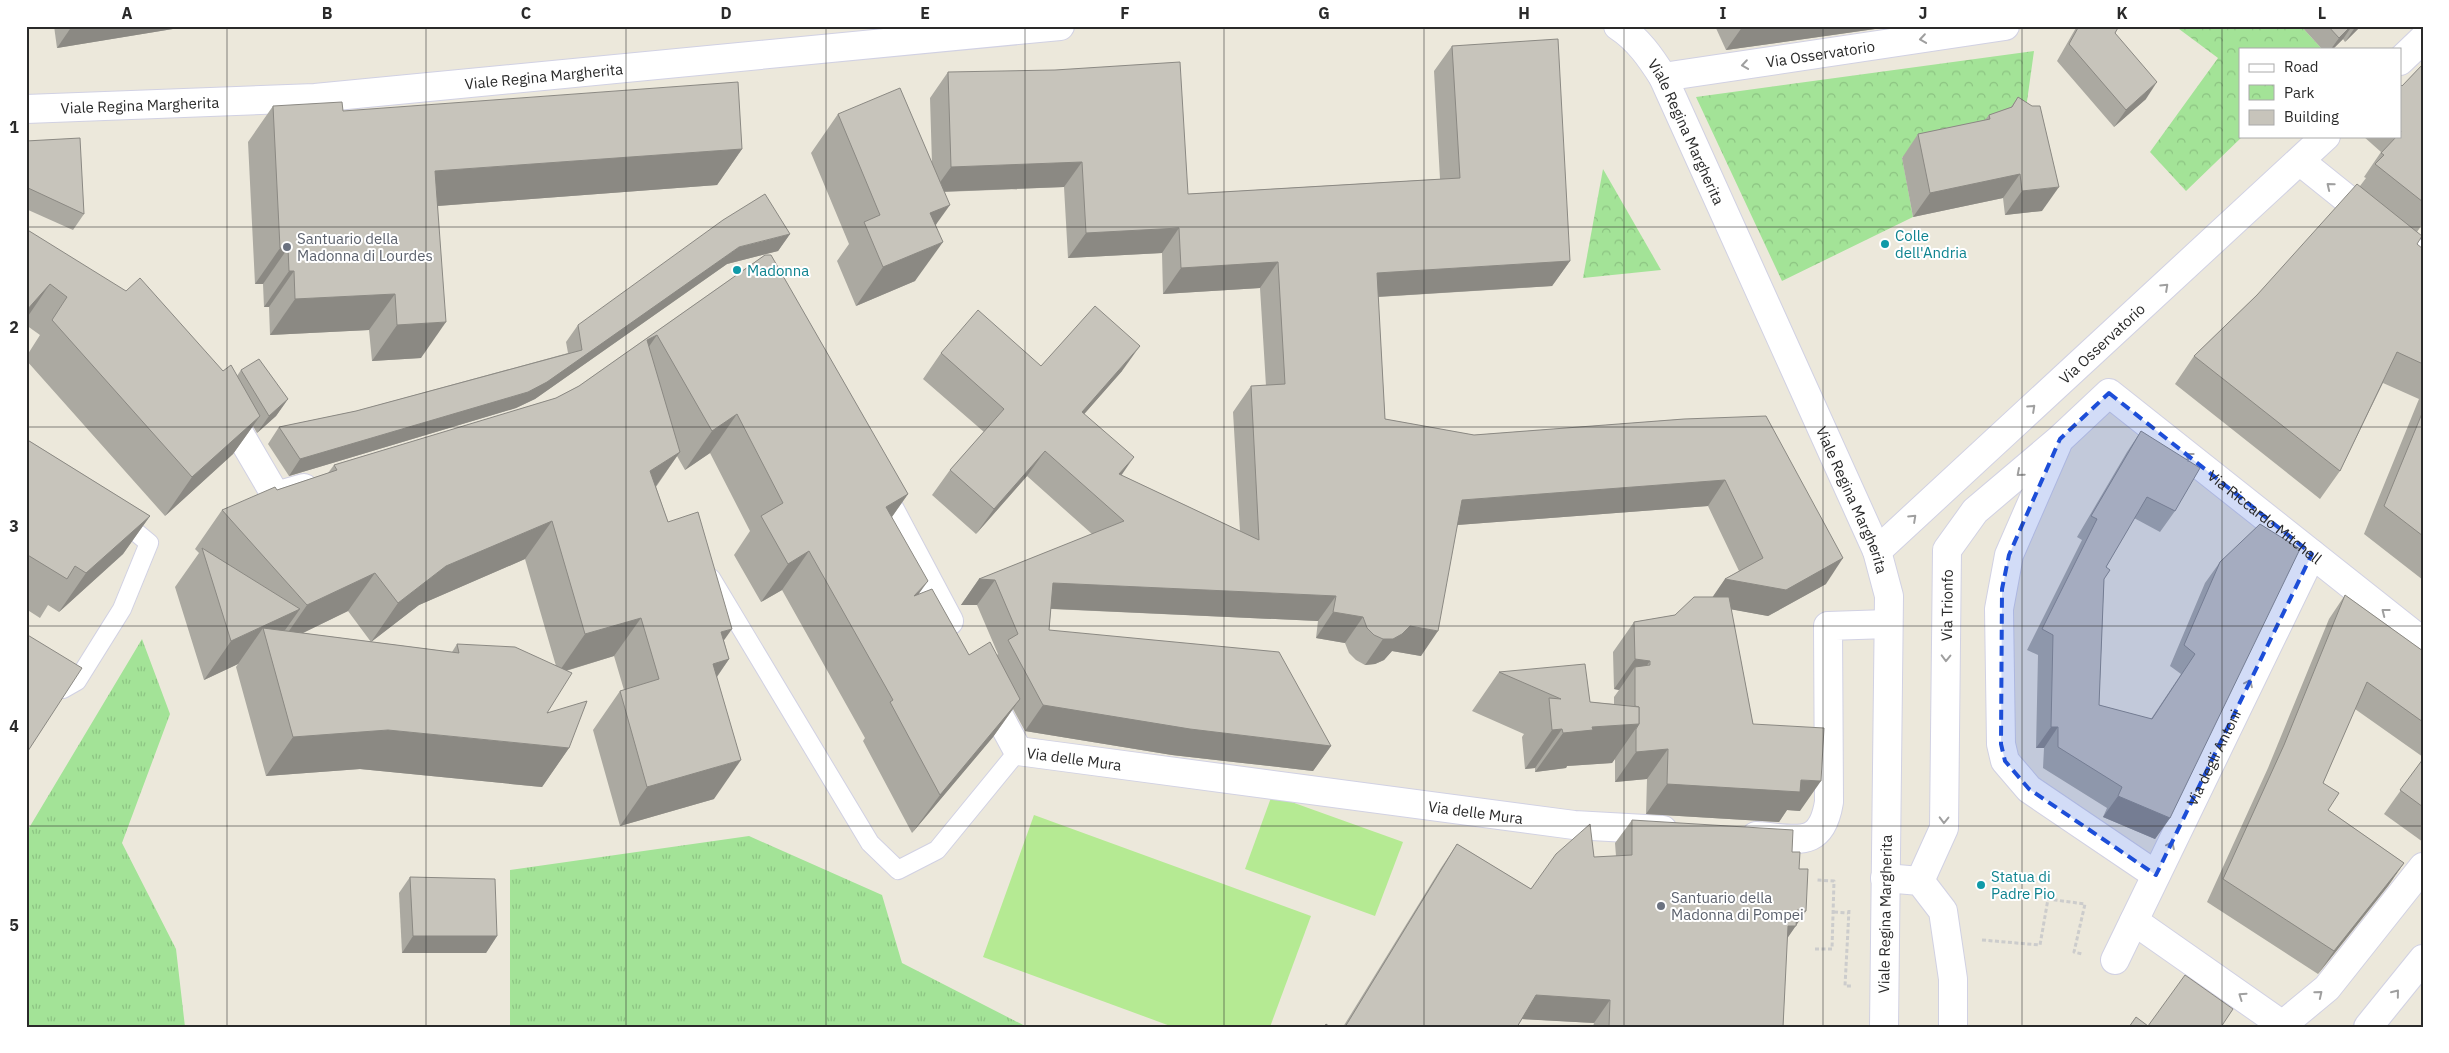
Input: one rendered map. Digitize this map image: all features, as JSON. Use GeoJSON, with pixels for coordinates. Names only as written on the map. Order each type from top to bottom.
{"type":"FeatureCollection","features":[{"type":"Feature","properties":{"kind":"street","name":"Viale Regina Margherita"},"geometry":{"type":"LineString","coordinates":[[26,109],[315,98],[1060,26]]}},
{"type":"Feature","properties":{"kind":"street","name":"Viale Regina Margherita"},"geometry":{"type":"LineString","coordinates":[[1618,26],[1631,35],[1652,59],[1663,77],[1877,551],[1889,596],[1884,1027]]}},
{"type":"Feature","properties":{"kind":"street","name":"Via Osservatorio"},"geometry":{"type":"LineString","coordinates":[[1663,77],[2005,26]]}},
{"type":"Feature","properties":{"kind":"street"},"geometry":{"type":"LineString","coordinates":[[2402,59],[2423,38]]}},
{"type":"Feature","properties":{"kind":"street","name":"Via Osservatorio"},"geometry":{"type":"LineString","coordinates":[[1877,551],[2301,162],[2324,138]]}},
{"type":"Feature","properties":{"kind":"street"},"geometry":{"type":"LineString","coordinates":[[2301,162],[2423,260]]}},
{"type":"Feature","properties":{"kind":"street"},"geometry":{"type":"LineString","coordinates":[[210,385],[276,496],[324,482]]}},
{"type":"Feature","properties":{"kind":"street","name":"Via Trionfo"},"geometry":{"type":"LineString","coordinates":[[1920,881],[1944,828],[1947,550],[1975,511],[2060,439],[2109,393]]}},
{"type":"Feature","properties":{"kind":"street","name":"Via Riccardo Mitchell"},"geometry":{"type":"LineString","coordinates":[[2109,393],[2423,642]]}},
{"type":"Feature","properties":{"kind":"street"},"geometry":{"type":"LineString","coordinates":[[2060,439],[2009,555],[2002,589],[1999,609],[2001,744],[2005,761],[2029,789],[2156,875]]}},
{"type":"Feature","properties":{"kind":"street","name":"Via delle Mura"},"geometry":{"type":"LineString","coordinates":[[864,463],[1018,751],[1574,825],[1683,832]]}},
{"type":"Feature","properties":{"kind":"street","name":"Via degli Antoni"},"geometry":{"type":"LineString","coordinates":[[2115,960],[2312,554]]}},
{"type":"Feature","properties":{"kind":"street"},"geometry":{"type":"LineString","coordinates":[[1733,834],[1802,839],[1813,836],[1822,828],[1828,802],[1828,626],[1888,624]]}},
{"type":"Feature","properties":{"kind":"street"},"geometry":{"type":"LineString","coordinates":[[2134,920],[2280,1026],[2327,988],[2423,867]]}},
{"type":"Feature","properties":{"kind":"street"},"geometry":{"type":"LineString","coordinates":[[1885,878],[1920,881],[1943,911],[1953,979],[1953,1027]]}},
{"type":"Feature","properties":{"kind":"street"},"geometry":{"type":"LineString","coordinates":[[2368,1027],[2423,958]]}},
{"type":"Feature","properties":{"kind":"lane"},"geometry":{"type":"LineString","coordinates":[[26,665],[62,689],[77,681],[122,609],[149,543],[106,507]]}},
{"type":"Feature","properties":{"kind":"lane"},"geometry":{"type":"LineString","coordinates":[[701,561],[870,843],[898,870],[938,850],[1018,751]]}},
{"type":"Feature","properties":{"kind":"path"},"geometry":{"type":"LineString","coordinates":[[1815,949],[1832,950],[1834,912],[1834,881],[1817,880]]}},
{"type":"Feature","properties":{"kind":"path"},"geometry":{"type":"LineString","coordinates":[[1948,937],[2040,945],[2048,899],[2085,904],[2074,952],[2115,960]]}},
{"type":"Feature","properties":{"kind":"path"},"geometry":{"type":"LineString","coordinates":[[1834,912],[1848,913]]}},
{"type":"Feature","properties":{"kind":"highlighted area"},"geometry":{"type":"Polygon","coordinates":[[[2109,393],[2312,554],[2156,875],[2029,789],[2005,761],[2001,744],[2002,589],[2009,555],[2060,439],[2109,393]]]}},
{"type":"Feature","properties":{"kind":"green space"},"geometry":{"type":"Polygon","coordinates":[[[2175,26],[2301,26],[2321,48],[2239,48],[2239,138],[2241,138],[2186,191],[2150,152],[2218,58],[2175,26]]]}},
{"type":"Feature","properties":{"kind":"green space"},"geometry":{"type":"Polygon","coordinates":[[[2034,51],[2023,130],[1902,157],[1913,217],[1782,281],[1696,97],[2034,51]]]}},
{"type":"Feature","properties":{"kind":"green space"},"geometry":{"type":"Polygon","coordinates":[[[1603,169],[1661,270],[1583,278],[1603,169]]]}},
{"type":"Feature","properties":{"kind":"green space"},"geometry":{"type":"Polygon","coordinates":[[[142,639],[170,714],[122,843],[176,949],[185,1027],[26,1027],[26,833],[142,639]]]}},
{"type":"Feature","properties":{"kind":"green space"},"geometry":{"type":"Polygon","coordinates":[[[1272,795],[1403,842],[1375,916],[1245,869],[1272,795]]]}},
{"type":"Feature","properties":{"kind":"green space"},"geometry":{"type":"Polygon","coordinates":[[[1034,815],[1311,916],[1270,1027],[1173,1027],[983,957],[1034,815]]]}},
{"type":"Feature","properties":{"kind":"green space"},"geometry":{"type":"Polygon","coordinates":[[[749,836],[882,895],[902,963],[1027,1027],[510,1027],[510,870],[749,836]]]}},
{"type":"Feature","properties":{"kind":"building"},"geometry":{"type":"Polygon","coordinates":[[[2079,26],[2119,26],[2115,33],[2157,82],[2126,110],[2069,44],[2079,26]]]}},
{"type":"Feature","properties":{"kind":"building"},"geometry":{"type":"Polygon","coordinates":[[[2328,26],[2351,26],[2339,38],[2328,26]]]}},
{"type":"Feature","properties":{"kind":"building"},"geometry":{"type":"Polygon","coordinates":[[[1558,39],[1570,261],[1377,273],[1385,419],[1474,435],[1684,419],[1766,416],[1843,558],[1786,590],[1725,579],[1763,558],[1725,480],[1462,500],[1438,631],[1410,626],[1393,639],[1383,639],[1374,635],[1367,628],[1363,617],[1333,612],[1336,596],[1053,583],[1049,630],[1279,652],[1331,746],[1190,729],[1043,705],[1008,640],[1018,634],[995,580],[979,579],[1124,521],[1045,451],[994,509],[950,470],[1004,409],[941,353],[978,310],[1041,366],[1095,306],[1140,346],[1082,412],[1134,457],[1119,474],[1259,540],[1251,386],[1285,384],[1278,262],[1181,268],[1179,228],[1086,233],[1082,162],[951,167],[948,72],[1055,70],[1180,62],[1188,194],[1460,178],[1452,46],[1558,39]]]}},
{"type":"Feature","properties":{"kind":"building"},"geometry":{"type":"Polygon","coordinates":[[[2423,64],[2423,202],[2375,164],[2384,155],[2381,153],[2395,138],[2402,138],[2402,86],[2423,64]]]}},
{"type":"Feature","properties":{"kind":"building"},"geometry":{"type":"Polygon","coordinates":[[[738,82],[742,149],[435,171],[446,322],[397,325],[395,294],[295,299],[294,271],[289,271],[288,248],[280,248],[273,106],[342,102],[343,111],[738,82]]]}},
{"type":"Feature","properties":{"kind":"building"},"geometry":{"type":"Polygon","coordinates":[[[900,88],[950,205],[930,213],[943,242],[883,267],[864,222],[880,215],[838,114],[900,88]]]}},
{"type":"Feature","properties":{"kind":"building"},"geometry":{"type":"Polygon","coordinates":[[[2018,97],[2032,106],[2040,106],[2059,187],[2022,191],[2020,174],[1930,193],[1918,134],[1990,119],[1989,115],[2012,107],[2018,97]]]}},
{"type":"Feature","properties":{"kind":"building"},"geometry":{"type":"Polygon","coordinates":[[[80,138],[84,214],[26,187],[26,141],[80,138]]]}},
{"type":"Feature","properties":{"kind":"building"},"geometry":{"type":"Polygon","coordinates":[[[2357,184],[2422,236],[2417,244],[2423,249],[2423,364],[2397,352],[2340,471],[2194,356],[2257,295],[2357,184]]]}},
{"type":"Feature","properties":{"kind":"building"},"geometry":{"type":"Polygon","coordinates":[[[765,194],[790,234],[739,247],[547,382],[528,392],[300,459],[279,427],[356,411],[582,350],[578,325],[723,220],[765,194]]]}},
{"type":"Feature","properties":{"kind":"building"},"geometry":{"type":"Polygon","coordinates":[[[26,229],[126,291],[140,278],[223,371],[231,365],[260,416],[192,477],[52,320],[67,297],[50,284],[26,311],[26,229]]]}},
{"type":"Feature","properties":{"kind":"building"},"geometry":{"type":"Polygon","coordinates":[[[765,255],[771,255],[908,494],[886,507],[928,581],[914,596],[932,589],[969,655],[990,642],[1020,699],[940,795],[890,702],[893,700],[809,551],[788,564],[761,516],[783,503],[737,414],[712,431],[657,335],[647,340],[680,452],[650,471],[668,522],[698,512],[732,629],[721,632],[729,659],[713,664],[741,760],[647,787],[620,691],[659,679],[641,618],[585,634],[552,521],[446,566],[398,603],[375,573],[307,605],[222,510],[275,487],[277,490],[337,470],[334,465],[556,398],[579,386],[765,255]]]}},
{"type":"Feature","properties":{"kind":"building"},"geometry":{"type":"Polygon","coordinates":[[[259,359],[288,399],[269,416],[241,370],[259,359]]]}},
{"type":"Feature","properties":{"kind":"building"},"geometry":{"type":"Polygon","coordinates":[[[2423,411],[2423,536],[2384,506],[2423,411]]]}},
{"type":"Feature","properties":{"kind":"building"},"geometry":{"type":"Polygon","coordinates":[[[2141,431],[2200,468],[2175,511],[2147,497],[2106,567],[2110,570],[2104,579],[2099,705],[2152,719],[2195,654],[2184,645],[2220,562],[2260,524],[2300,549],[2170,818],[2118,796],[2122,787],[2058,747],[2058,727],[2051,727],[2053,635],[2042,629],[2097,519],[2091,516],[2141,431]]]}},
{"type":"Feature","properties":{"kind":"building"},"geometry":{"type":"Polygon","coordinates":[[[26,439],[150,516],[86,573],[75,566],[67,579],[26,554],[26,439]]]}},
{"type":"Feature","properties":{"kind":"building"},"geometry":{"type":"Polygon","coordinates":[[[202,548],[300,609],[231,641],[202,548]]]}},
{"type":"Feature","properties":{"kind":"building"},"geometry":{"type":"Polygon","coordinates":[[[2345,595],[2423,651],[2423,722],[2367,682],[2323,783],[2339,793],[2328,810],[2404,863],[2334,951],[2223,879],[2284,745],[2345,595]]]}},
{"type":"Feature","properties":{"kind":"building"},"geometry":{"type":"Polygon","coordinates":[[[1694,597],[1729,597],[1753,724],[1824,728],[1821,781],[1801,780],[1800,792],[1667,784],[1668,749],[1636,752],[1636,729],[1639,724],[1639,707],[1635,706],[1635,667],[1650,665],[1650,661],[1635,659],[1634,622],[1675,615],[1694,597]]]}},
{"type":"Feature","properties":{"kind":"building"},"geometry":{"type":"Polygon","coordinates":[[[263,628],[459,653],[457,644],[515,647],[572,673],[547,713],[587,701],[569,748],[388,730],[293,737],[263,628]]]}},
{"type":"Feature","properties":{"kind":"building"},"geometry":{"type":"Polygon","coordinates":[[[26,634],[82,668],[26,754],[26,634]]]}},
{"type":"Feature","properties":{"kind":"building"},"geometry":{"type":"Polygon","coordinates":[[[1585,664],[1590,702],[1639,707],[1639,724],[1592,727],[1593,730],[1563,733],[1562,729],[1552,730],[1549,698],[1561,699],[1499,672],[1585,664]]]}},
{"type":"Feature","properties":{"kind":"building"},"geometry":{"type":"Polygon","coordinates":[[[2423,759],[2423,807],[2400,790],[2423,759]]]}},
{"type":"Feature","properties":{"kind":"building"},"geometry":{"type":"Polygon","coordinates":[[[1632,820],[1793,830],[1792,852],[1800,852],[1799,869],[1808,869],[1806,911],[1797,910],[1796,926],[1788,926],[1783,1027],[1609,1027],[1610,1000],[1536,995],[1517,1027],[1345,1027],[1457,844],[1531,889],[1556,854],[1590,824],[1594,857],[1632,855],[1632,820]]]}},
{"type":"Feature","properties":{"kind":"building"},"geometry":{"type":"Polygon","coordinates":[[[410,877],[495,879],[497,936],[413,936],[410,877]]]}},
{"type":"Feature","properties":{"kind":"building"},"geometry":{"type":"Polygon","coordinates":[[[2185,975],[2233,1009],[2221,1027],[2129,1027],[2136,1017],[2148,1026],[2185,975]]]}},
{"type":"Feature","properties":{"kind":"place","name":"Colle dell'Andria"},"geometry":{"type":"Point","coordinates":[1885,244]}},
{"type":"Feature","properties":{"kind":"place","name":"Santuario della Madonna di Lourdes"},"geometry":{"type":"Point","coordinates":[287,247]}},
{"type":"Feature","properties":{"kind":"place","name":"Madonna"},"geometry":{"type":"Point","coordinates":[737,270]}},
{"type":"Feature","properties":{"kind":"place","name":"Statua di Padre Pio"},"geometry":{"type":"Point","coordinates":[1981,885]}},
{"type":"Feature","properties":{"kind":"place","name":"Santuario della Madonna di Pompei"},"geometry":{"type":"Point","coordinates":[1661,906]}}]}
